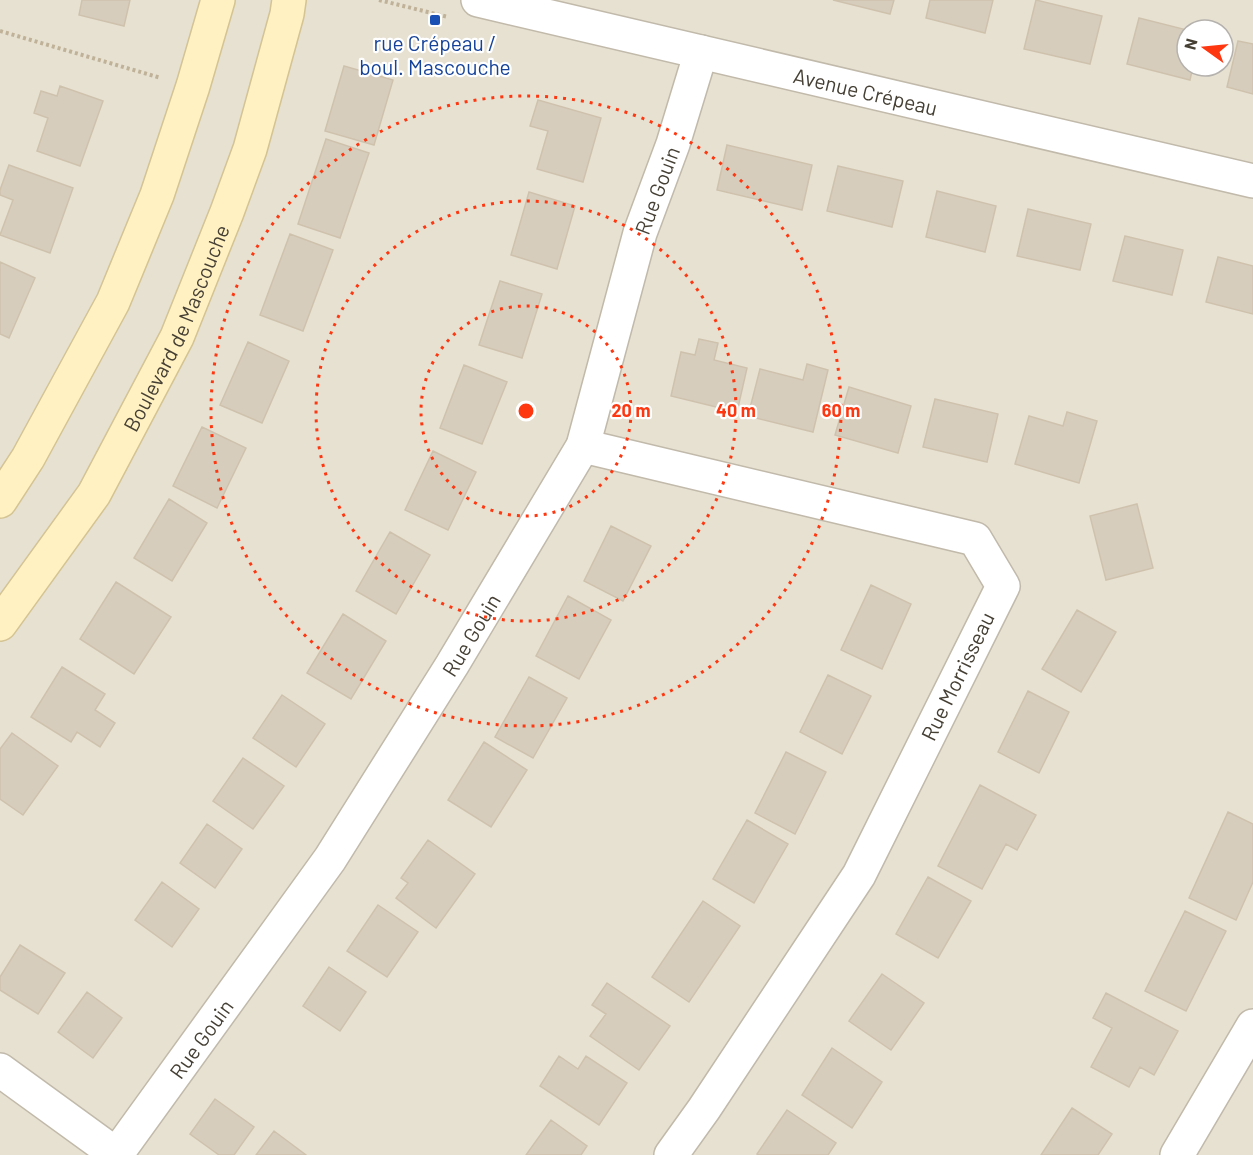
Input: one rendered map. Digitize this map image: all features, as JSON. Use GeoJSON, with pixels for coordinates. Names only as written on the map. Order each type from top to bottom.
{"type":"FeatureCollection","features":[{"type":"Feature","properties":{"kind":"street"},"geometry":{"type":"LineString","coordinates":[[0,501],[28,458],[113,302],[157,195],[194,86],[218,0]]}},
{"type":"Feature","properties":{"kind":"street","name":"Boulevard de Mascouche"},"geometry":{"type":"LineString","coordinates":[[0,624],[94,494],[177,337],[250,149],[285,23],[289,0]]}},
{"type":"Feature","properties":{"kind":"street","name":"Avenue Crépeau"},"geometry":{"type":"LineString","coordinates":[[478,0],[1253,181]]}},
{"type":"Feature","properties":{"kind":"street","name":"Rue Gouin"},"geometry":{"type":"LineString","coordinates":[[116,1155],[330,859],[452,665],[583,446],[640,233],[673,144],[701,52]]}},
{"type":"Feature","properties":{"kind":"street","name":"Rue Morrisseau"},"geometry":{"type":"LineString","coordinates":[[583,446],[975,539],[1003,586],[859,875],[671,1155]]}},
{"type":"Feature","properties":{"kind":"street"},"geometry":{"type":"LineString","coordinates":[[1177,1155],[1253,1026]]}},
{"type":"Feature","properties":{"kind":"street"},"geometry":{"type":"LineString","coordinates":[[0,1070],[116,1155]]}},
{"type":"Feature","properties":{"kind":"path"},"geometry":{"type":"LineString","coordinates":[[0,32],[194,86]]}},
{"type":"Feature","properties":{"kind":"shaded area"},"geometry":{"type":"Polygon","coordinates":[[[0,0],[1253,0],[1253,1155],[0,1155],[0,0]]]}},
{"type":"Feature","properties":{"kind":"building"},"geometry":{"type":"Polygon","coordinates":[[[82,0],[130,0],[124,26],[79,15],[82,0]]]}},
{"type":"Feature","properties":{"kind":"building"},"geometry":{"type":"Polygon","coordinates":[[[833,0],[894,0],[890,14],[833,0]]]}},
{"type":"Feature","properties":{"kind":"building"},"geometry":{"type":"Polygon","coordinates":[[[930,0],[993,0],[985,33],[926,18],[930,0]]]}},
{"type":"Feature","properties":{"kind":"building"},"geometry":{"type":"Polygon","coordinates":[[[1036,0],[1102,16],[1090,64],[1024,49],[1036,0]]]}},
{"type":"Feature","properties":{"kind":"building"},"geometry":{"type":"Polygon","coordinates":[[[1139,18],[1175,27],[1175,76],[1127,64],[1139,18]]]}},
{"type":"Feature","properties":{"kind":"building"},"geometry":{"type":"Polygon","coordinates":[[[1238,41],[1253,44],[1253,94],[1227,87],[1229,78],[1235,78],[1235,54],[1238,41]]]}},
{"type":"Feature","properties":{"kind":"building"},"geometry":{"type":"Polygon","coordinates":[[[344,66],[393,80],[374,145],[325,131],[344,66]]]}},
{"type":"Feature","properties":{"kind":"building"},"geometry":{"type":"Polygon","coordinates":[[[60,86],[103,101],[80,166],[37,151],[48,118],[34,113],[41,91],[57,96],[60,86]]]}},
{"type":"Feature","properties":{"kind":"building"},"geometry":{"type":"Polygon","coordinates":[[[538,100],[601,118],[583,182],[537,169],[548,131],[530,126],[538,100]]]}},
{"type":"Feature","properties":{"kind":"building"},"geometry":{"type":"Polygon","coordinates":[[[326,139],[369,153],[340,238],[298,224],[326,139]]]}},
{"type":"Feature","properties":{"kind":"building"},"geometry":{"type":"Polygon","coordinates":[[[727,145],[812,165],[802,210],[717,190],[727,145]]]}},
{"type":"Feature","properties":{"kind":"building"},"geometry":{"type":"Polygon","coordinates":[[[9,165],[73,188],[50,253],[0,235],[13,200],[0,195],[9,165]]]}},
{"type":"Feature","properties":{"kind":"building"},"geometry":{"type":"Polygon","coordinates":[[[838,166],[903,181],[892,227],[827,211],[838,166]]]}},
{"type":"Feature","properties":{"kind":"building"},"geometry":{"type":"Polygon","coordinates":[[[937,191],[996,206],[985,252],[926,237],[937,191]]]}},
{"type":"Feature","properties":{"kind":"building"},"geometry":{"type":"Polygon","coordinates":[[[529,192],[575,206],[557,269],[511,255],[529,192]]]}},
{"type":"Feature","properties":{"kind":"building"},"geometry":{"type":"Polygon","coordinates":[[[1028,209],[1091,224],[1080,270],[1017,256],[1028,209]]]}},
{"type":"Feature","properties":{"kind":"building"},"geometry":{"type":"Polygon","coordinates":[[[290,234],[333,250],[303,331],[260,315],[290,234]]]}},
{"type":"Feature","properties":{"kind":"building"},"geometry":{"type":"Polygon","coordinates":[[[1125,236],[1183,250],[1172,295],[1113,281],[1125,236]]]}},
{"type":"Feature","properties":{"kind":"building"},"geometry":{"type":"Polygon","coordinates":[[[1218,257],[1253,266],[1253,314],[1206,302],[1218,257]]]}},
{"type":"Feature","properties":{"kind":"building"},"geometry":{"type":"Polygon","coordinates":[[[0,262],[35,278],[9,338],[0,334],[0,262]]]}},
{"type":"Feature","properties":{"kind":"building"},"geometry":{"type":"Polygon","coordinates":[[[500,281],[542,294],[522,358],[479,345],[500,281]]]}},
{"type":"Feature","properties":{"kind":"building"},"geometry":{"type":"Polygon","coordinates":[[[699,339],[718,343],[714,360],[747,368],[737,412],[671,396],[681,352],[695,355],[699,339]]]}},
{"type":"Feature","properties":{"kind":"building"},"geometry":{"type":"Polygon","coordinates":[[[248,342],[289,361],[262,423],[220,405],[248,342]]]}},
{"type":"Feature","properties":{"kind":"building"},"geometry":{"type":"Polygon","coordinates":[[[807,364],[828,370],[813,432],[748,416],[760,369],[803,380],[807,364]]]}},
{"type":"Feature","properties":{"kind":"building"},"geometry":{"type":"Polygon","coordinates":[[[464,365],[507,382],[482,444],[440,428],[464,365]]]}},
{"type":"Feature","properties":{"kind":"building"},"geometry":{"type":"Polygon","coordinates":[[[849,387],[911,406],[898,453],[835,435],[849,387]]]}},
{"type":"Feature","properties":{"kind":"building"},"geometry":{"type":"Polygon","coordinates":[[[935,399],[998,414],[987,462],[923,447],[935,399]]]}},
{"type":"Feature","properties":{"kind":"building"},"geometry":{"type":"Polygon","coordinates":[[[1067,412],[1097,421],[1079,483],[1015,464],[1029,416],[1063,426],[1067,412]]]}},
{"type":"Feature","properties":{"kind":"building"},"geometry":{"type":"Polygon","coordinates":[[[202,427],[246,448],[217,508],[173,486],[202,427]]]}},
{"type":"Feature","properties":{"kind":"building"},"geometry":{"type":"Polygon","coordinates":[[[433,451],[476,472],[448,530],[405,510],[433,451]]]}},
{"type":"Feature","properties":{"kind":"building"},"geometry":{"type":"Polygon","coordinates":[[[169,499],[207,523],[172,581],[134,558],[169,499]]]}},
{"type":"Feature","properties":{"kind":"building"},"geometry":{"type":"Polygon","coordinates":[[[1137,504],[1153,568],[1106,580],[1090,516],[1137,504]]]}},
{"type":"Feature","properties":{"kind":"building"},"geometry":{"type":"Polygon","coordinates":[[[611,526],[651,546],[623,601],[584,581],[611,526]]]}},
{"type":"Feature","properties":{"kind":"building"},"geometry":{"type":"Polygon","coordinates":[[[390,532],[430,555],[396,614],[356,591],[390,532]]]}},
{"type":"Feature","properties":{"kind":"building"},"geometry":{"type":"Polygon","coordinates":[[[116,582],[171,617],[134,674],[80,639],[116,582]]]}},
{"type":"Feature","properties":{"kind":"building"},"geometry":{"type":"Polygon","coordinates":[[[871,585],[911,604],[882,669],[841,650],[871,585]]]}},
{"type":"Feature","properties":{"kind":"building"},"geometry":{"type":"Polygon","coordinates":[[[568,596],[611,620],[579,679],[536,656],[568,596]]]}},
{"type":"Feature","properties":{"kind":"building"},"geometry":{"type":"Polygon","coordinates":[[[1077,610],[1116,632],[1081,692],[1042,669],[1077,610]]]}},
{"type":"Feature","properties":{"kind":"building"},"geometry":{"type":"Polygon","coordinates":[[[343,614],[386,641],[351,699],[307,673],[343,614]]]}},
{"type":"Feature","properties":{"kind":"building"},"geometry":{"type":"Polygon","coordinates":[[[62,667],[105,694],[95,710],[115,723],[100,747],[77,732],[71,742],[31,717],[62,667]]]}},
{"type":"Feature","properties":{"kind":"building"},"geometry":{"type":"Polygon","coordinates":[[[828,675],[871,696],[842,754],[800,732],[828,675]]]}},
{"type":"Feature","properties":{"kind":"building"},"geometry":{"type":"Polygon","coordinates":[[[529,677],[567,698],[533,758],[495,737],[529,677]]]}},
{"type":"Feature","properties":{"kind":"building"},"geometry":{"type":"Polygon","coordinates":[[[1028,691],[1069,712],[1039,773],[998,752],[1028,691]]]}},
{"type":"Feature","properties":{"kind":"building"},"geometry":{"type":"Polygon","coordinates":[[[282,695],[325,724],[296,767],[253,738],[282,695]]]}},
{"type":"Feature","properties":{"kind":"building"},"geometry":{"type":"Polygon","coordinates":[[[12,733],[58,766],[23,815],[0,799],[0,749],[12,733]]]}},
{"type":"Feature","properties":{"kind":"building"},"geometry":{"type":"Polygon","coordinates":[[[484,742],[527,770],[491,827],[448,800],[484,742]]]}},
{"type":"Feature","properties":{"kind":"building"},"geometry":{"type":"Polygon","coordinates":[[[786,752],[826,772],[795,834],[755,813],[786,752]]]}},
{"type":"Feature","properties":{"kind":"building"},"geometry":{"type":"Polygon","coordinates":[[[243,758],[284,786],[253,829],[213,801],[243,758]]]}},
{"type":"Feature","properties":{"kind":"building"},"geometry":{"type":"Polygon","coordinates":[[[980,785],[1036,815],[1017,850],[1006,844],[982,889],[938,866],[980,785]]]}},
{"type":"Feature","properties":{"kind":"building"},"geometry":{"type":"Polygon","coordinates":[[[1228,812],[1253,824],[1253,882],[1236,920],[1189,898],[1228,812]]]}},
{"type":"Feature","properties":{"kind":"building"},"geometry":{"type":"Polygon","coordinates":[[[747,820],[788,844],[754,903],[713,879],[747,820]]]}},
{"type":"Feature","properties":{"kind":"building"},"geometry":{"type":"Polygon","coordinates":[[[207,824],[242,849],[215,888],[180,863],[207,824]]]}},
{"type":"Feature","properties":{"kind":"building"},"geometry":{"type":"Polygon","coordinates":[[[428,840],[475,874],[436,928],[396,898],[408,883],[401,878],[428,840]]]}},
{"type":"Feature","properties":{"kind":"building"},"geometry":{"type":"Polygon","coordinates":[[[928,877],[971,901],[938,958],[896,934],[928,877]]]}},
{"type":"Feature","properties":{"kind":"building"},"geometry":{"type":"Polygon","coordinates":[[[162,882],[199,909],[172,947],[135,920],[162,882]]]}},
{"type":"Feature","properties":{"kind":"building"},"geometry":{"type":"Polygon","coordinates":[[[703,901],[740,926],[689,1002],[652,977],[703,901]]]}},
{"type":"Feature","properties":{"kind":"building"},"geometry":{"type":"Polygon","coordinates":[[[378,905],[418,932],[387,977],[347,951],[378,905]]]}},
{"type":"Feature","properties":{"kind":"building"},"geometry":{"type":"Polygon","coordinates":[[[1185,911],[1226,931],[1186,1011],[1145,991],[1185,911]]]}},
{"type":"Feature","properties":{"kind":"building"},"geometry":{"type":"Polygon","coordinates":[[[20,945],[65,973],[38,1014],[0,990],[0,977],[20,945]]]}},
{"type":"Feature","properties":{"kind":"building"},"geometry":{"type":"Polygon","coordinates":[[[329,967],[366,992],[340,1031],[303,1006],[329,967]]]}},
{"type":"Feature","properties":{"kind":"building"},"geometry":{"type":"Polygon","coordinates":[[[882,974],[924,1003],[891,1050],[849,1021],[882,974]]]}},
{"type":"Feature","properties":{"kind":"building"},"geometry":{"type":"Polygon","coordinates":[[[607,983],[670,1026],[639,1070],[590,1036],[606,1014],[592,1005],[607,983]]]}},
{"type":"Feature","properties":{"kind":"building"},"geometry":{"type":"Polygon","coordinates":[[[87,992],[122,1018],[93,1058],[58,1032],[87,992]]]}},
{"type":"Feature","properties":{"kind":"building"},"geometry":{"type":"Polygon","coordinates":[[[1106,993],[1178,1031],[1154,1075],[1140,1067],[1129,1087],[1091,1067],[1112,1028],[1093,1018],[1106,993]]]}},
{"type":"Feature","properties":{"kind":"building"},"geometry":{"type":"Polygon","coordinates":[[[832,1048],[882,1082],[852,1128],[802,1095],[832,1048]]]}},
{"type":"Feature","properties":{"kind":"building"},"geometry":{"type":"Polygon","coordinates":[[[559,1056],[578,1069],[586,1056],[627,1083],[599,1125],[540,1086],[559,1056]]]}},
{"type":"Feature","properties":{"kind":"building"},"geometry":{"type":"Polygon","coordinates":[[[215,1099],[254,1127],[234,1155],[219,1155],[190,1134],[215,1099]]]}},
{"type":"Feature","properties":{"kind":"building"},"geometry":{"type":"Polygon","coordinates":[[[1072,1108],[1112,1134],[1098,1155],[1041,1155],[1072,1108]]]}},
{"type":"Feature","properties":{"kind":"building"},"geometry":{"type":"Polygon","coordinates":[[[787,1110],[836,1143],[828,1155],[757,1154],[787,1110]]]}},
{"type":"Feature","properties":{"kind":"building"},"geometry":{"type":"Polygon","coordinates":[[[551,1120],[587,1146],[581,1155],[526,1155],[551,1120]]]}},
{"type":"Feature","properties":{"kind":"building"},"geometry":{"type":"Polygon","coordinates":[[[274,1131],[306,1155],[256,1155],[274,1131]]]}},
{"type":"Feature","properties":{"kind":"place","name":"rue Crépeau / boul. Mascouche"},"geometry":{"type":"Point","coordinates":[435,20]}}]}
